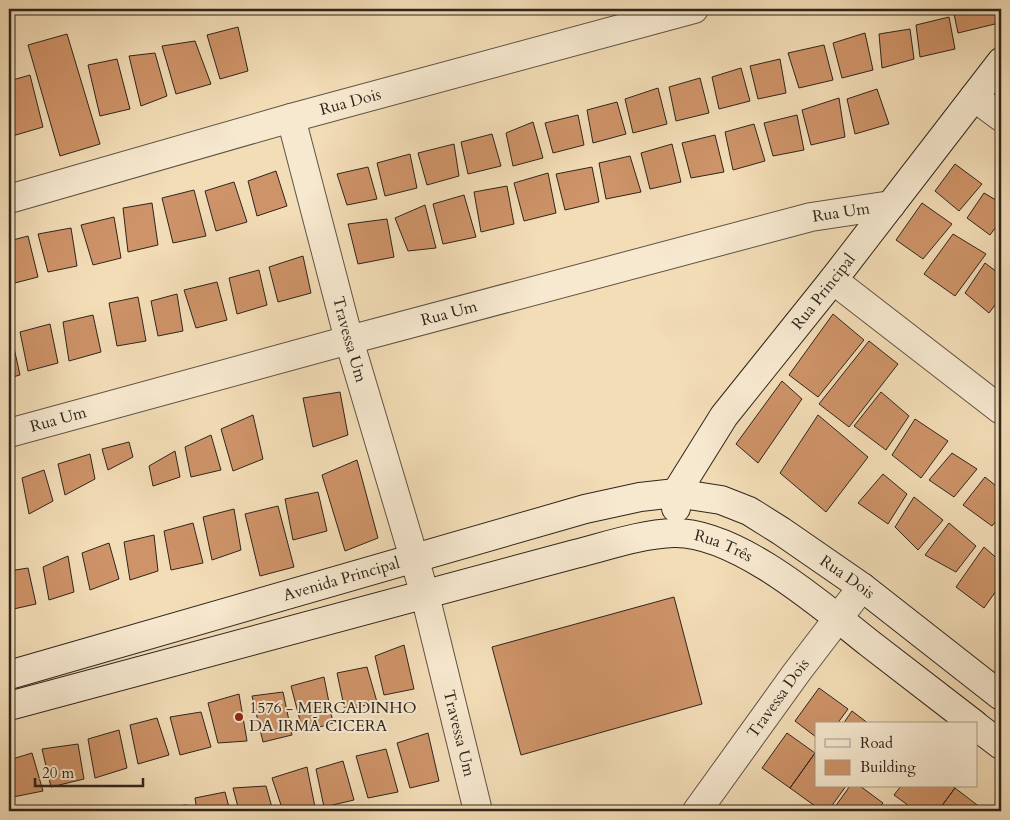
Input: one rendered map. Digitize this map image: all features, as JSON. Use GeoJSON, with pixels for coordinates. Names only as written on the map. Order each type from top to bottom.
{"type":"FeatureCollection","features":[{"type":"Feature","properties":{"kind":"street","name":"Rua Dois"},"geometry":{"type":"LineString","coordinates":[[9,199],[291,118],[694,9]]}},
{"type":"Feature","properties":{"kind":"street","name":"Rua Principal"},"geometry":{"type":"LineString","coordinates":[[676,493],[724,416],[833,280],[1001,62]]}},
{"type":"Feature","properties":{"kind":"street"},"geometry":{"type":"LineString","coordinates":[[974,97],[1001,117]]}},
{"type":"Feature","properties":{"kind":"street","name":"Travessa Um"},"geometry":{"type":"LineString","coordinates":[[291,118],[348,340],[425,595],[478,811]]}},
{"type":"Feature","properties":{"kind":"street","name":"Rua Um"},"geometry":{"type":"LineString","coordinates":[[9,433],[348,340],[811,217],[891,205]]}},
{"type":"Feature","properties":{"kind":"street"},"geometry":{"type":"LineString","coordinates":[[833,280],[1001,410]]}},
{"type":"Feature","properties":{"kind":"street","name":"Rua Dois"},"geometry":{"type":"LineString","coordinates":[[676,493],[721,500],[749,511],[862,587],[1001,696]]}},
{"type":"Feature","properties":{"kind":"street"},"geometry":{"type":"LineString","coordinates":[[675,533],[676,493]]}},
{"type":"Feature","properties":{"kind":"street","name":"Avenida Principal"},"geometry":{"type":"LineString","coordinates":[[9,675],[585,509],[640,497],[676,493]]}},
{"type":"Feature","properties":{"kind":"street","name":"Rua Três"},"geometry":{"type":"LineString","coordinates":[[425,595],[637,538],[675,533],[705,538],[735,549],[770,569],[838,618],[971,722]]}},
{"type":"Feature","properties":{"kind":"street","name":"Travessa Dois"},"geometry":{"type":"LineString","coordinates":[[697,811],[862,587]]}},
{"type":"Feature","properties":{"kind":"street"},"geometry":{"type":"LineString","coordinates":[[9,706],[425,595]]}},
{"type":"Feature","properties":{"kind":"street","name":"Rua Três"},"geometry":{"type":"LineString","coordinates":[[978,727],[1001,745]]}},
{"type":"Feature","properties":{"kind":"building"},"geometry":{"type":"Polygon","coordinates":[[[953,9],[995,9],[999,23],[958,33],[953,9]]]}},
{"type":"Feature","properties":{"kind":"building"},"geometry":{"type":"Polygon","coordinates":[[[949,17],[955,49],[920,57],[916,25],[949,17]]]}},
{"type":"Feature","properties":{"kind":"building"},"geometry":{"type":"Polygon","coordinates":[[[238,27],[248,71],[220,79],[207,35],[238,27]]]}},
{"type":"Feature","properties":{"kind":"building"},"geometry":{"type":"Polygon","coordinates":[[[910,29],[914,59],[882,68],[879,34],[910,29]]]}},
{"type":"Feature","properties":{"kind":"building"},"geometry":{"type":"Polygon","coordinates":[[[865,33],[873,70],[842,78],[833,43],[865,33]]]}},
{"type":"Feature","properties":{"kind":"building"},"geometry":{"type":"Polygon","coordinates":[[[67,34],[100,144],[60,156],[28,45],[67,34]]]}},
{"type":"Feature","properties":{"kind":"building"},"geometry":{"type":"Polygon","coordinates":[[[195,41],[211,84],[176,94],[162,46],[195,41]]]}},
{"type":"Feature","properties":{"kind":"building"},"geometry":{"type":"Polygon","coordinates":[[[824,45],[833,80],[799,88],[788,53],[824,45]]]}},
{"type":"Feature","properties":{"kind":"building"},"geometry":{"type":"Polygon","coordinates":[[[155,53],[167,96],[141,106],[129,56],[155,53]]]}},
{"type":"Feature","properties":{"kind":"building"},"geometry":{"type":"Polygon","coordinates":[[[117,59],[130,109],[100,116],[88,65],[117,59]]]}},
{"type":"Feature","properties":{"kind":"building"},"geometry":{"type":"Polygon","coordinates":[[[780,59],[786,93],[758,99],[750,66],[780,59]]]}},
{"type":"Feature","properties":{"kind":"building"},"geometry":{"type":"Polygon","coordinates":[[[741,68],[750,101],[719,109],[712,77],[741,68]]]}},
{"type":"Feature","properties":{"kind":"building"},"geometry":{"type":"Polygon","coordinates":[[[30,75],[43,127],[9,137],[9,81],[30,75]]]}},
{"type":"Feature","properties":{"kind":"building"},"geometry":{"type":"Polygon","coordinates":[[[700,78],[709,113],[676,121],[669,87],[700,78]]]}},
{"type":"Feature","properties":{"kind":"building"},"geometry":{"type":"Polygon","coordinates":[[[658,88],[667,124],[633,133],[625,99],[658,88]]]}},
{"type":"Feature","properties":{"kind":"building"},"geometry":{"type":"Polygon","coordinates":[[[877,89],[889,124],[855,134],[847,99],[877,89]]]}},
{"type":"Feature","properties":{"kind":"building"},"geometry":{"type":"Polygon","coordinates":[[[839,98],[845,137],[811,145],[802,110],[839,98]]]}},
{"type":"Feature","properties":{"kind":"building"},"geometry":{"type":"Polygon","coordinates":[[[617,102],[626,134],[593,143],[587,110],[617,102]]]}},
{"type":"Feature","properties":{"kind":"building"},"geometry":{"type":"Polygon","coordinates":[[[578,115],[584,145],[553,153],[545,123],[578,115]]]}},
{"type":"Feature","properties":{"kind":"building"},"geometry":{"type":"Polygon","coordinates":[[[797,115],[804,150],[773,156],[764,123],[797,115]]]}},
{"type":"Feature","properties":{"kind":"building"},"geometry":{"type":"Polygon","coordinates":[[[533,122],[543,158],[513,166],[506,133],[533,122]]]}},
{"type":"Feature","properties":{"kind":"building"},"geometry":{"type":"Polygon","coordinates":[[[754,124],[765,161],[733,170],[725,132],[754,124]]]}},
{"type":"Feature","properties":{"kind":"building"},"geometry":{"type":"Polygon","coordinates":[[[492,134],[501,166],[468,174],[461,142],[492,134]]]}},
{"type":"Feature","properties":{"kind":"building"},"geometry":{"type":"Polygon","coordinates":[[[715,135],[724,172],[691,178],[682,143],[715,135]]]}},
{"type":"Feature","properties":{"kind":"building"},"geometry":{"type":"Polygon","coordinates":[[[454,144],[459,176],[427,185],[418,153],[454,144]]]}},
{"type":"Feature","properties":{"kind":"building"},"geometry":{"type":"Polygon","coordinates":[[[672,144],[681,182],[650,189],[641,153],[672,144]]]}},
{"type":"Feature","properties":{"kind":"building"},"geometry":{"type":"Polygon","coordinates":[[[410,154],[417,188],[385,196],[377,163],[410,154]]]}},
{"type":"Feature","properties":{"kind":"building"},"geometry":{"type":"Polygon","coordinates":[[[630,156],[641,192],[606,199],[599,163],[630,156]]]}},
{"type":"Feature","properties":{"kind":"building"},"geometry":{"type":"Polygon","coordinates":[[[955,164],[982,184],[959,211],[935,191],[955,164]]]}},
{"type":"Feature","properties":{"kind":"building"},"geometry":{"type":"Polygon","coordinates":[[[368,167],[377,199],[347,205],[337,174],[368,167]]]}},
{"type":"Feature","properties":{"kind":"building"},"geometry":{"type":"Polygon","coordinates":[[[592,167],[599,202],[565,210],[556,174],[592,167]]]}},
{"type":"Feature","properties":{"kind":"building"},"geometry":{"type":"Polygon","coordinates":[[[276,171],[287,206],[257,216],[248,181],[276,171]]]}},
{"type":"Feature","properties":{"kind":"building"},"geometry":{"type":"Polygon","coordinates":[[[548,173],[556,213],[524,221],[514,183],[548,173]]]}},
{"type":"Feature","properties":{"kind":"building"},"geometry":{"type":"Polygon","coordinates":[[[234,182],[247,222],[216,231],[205,191],[234,182]]]}},
{"type":"Feature","properties":{"kind":"building"},"geometry":{"type":"Polygon","coordinates":[[[507,186],[514,224],[481,232],[474,192],[507,186]]]}},
{"type":"Feature","properties":{"kind":"building"},"geometry":{"type":"Polygon","coordinates":[[[194,190],[206,236],[173,243],[162,198],[194,190]]]}},
{"type":"Feature","properties":{"kind":"building"},"geometry":{"type":"Polygon","coordinates":[[[984,193],[1001,203],[1001,220],[990,235],[967,218],[984,193]]]}},
{"type":"Feature","properties":{"kind":"building"},"geometry":{"type":"Polygon","coordinates":[[[464,195],[476,237],[443,244],[433,204],[464,195]]]}},
{"type":"Feature","properties":{"kind":"building"},"geometry":{"type":"Polygon","coordinates":[[[152,203],[158,245],[128,252],[123,208],[152,203]]]}},
{"type":"Feature","properties":{"kind":"building"},"geometry":{"type":"Polygon","coordinates":[[[922,203],[952,224],[923,259],[896,240],[922,203]]]}},
{"type":"Feature","properties":{"kind":"building"},"geometry":{"type":"Polygon","coordinates":[[[425,205],[436,248],[408,251],[395,218],[425,205]]]}},
{"type":"Feature","properties":{"kind":"building"},"geometry":{"type":"Polygon","coordinates":[[[114,217],[121,258],[93,265],[81,225],[114,217]]]}},
{"type":"Feature","properties":{"kind":"building"},"geometry":{"type":"Polygon","coordinates":[[[387,219],[394,257],[358,264],[348,224],[387,219]]]}},
{"type":"Feature","properties":{"kind":"building"},"geometry":{"type":"Polygon","coordinates":[[[71,228],[77,266],[48,272],[38,234],[71,228]]]}},
{"type":"Feature","properties":{"kind":"building"},"geometry":{"type":"Polygon","coordinates":[[[953,234],[986,254],[955,296],[924,274],[953,234]]]}},
{"type":"Feature","properties":{"kind":"building"},"geometry":{"type":"Polygon","coordinates":[[[28,236],[38,277],[11,284],[9,277],[9,241],[28,236]]]}},
{"type":"Feature","properties":{"kind":"building"},"geometry":{"type":"Polygon","coordinates":[[[303,256],[311,293],[278,302],[269,267],[303,256]]]}},
{"type":"Feature","properties":{"kind":"building"},"geometry":{"type":"Polygon","coordinates":[[[985,263],[1001,275],[1001,297],[989,313],[965,293],[985,263]]]}},
{"type":"Feature","properties":{"kind":"building"},"geometry":{"type":"Polygon","coordinates":[[[259,270],[267,305],[237,314],[229,278],[259,270]]]}},
{"type":"Feature","properties":{"kind":"building"},"geometry":{"type":"Polygon","coordinates":[[[217,282],[227,320],[196,328],[184,290],[217,282]]]}},
{"type":"Feature","properties":{"kind":"building"},"geometry":{"type":"Polygon","coordinates":[[[177,294],[183,331],[158,336],[151,301],[177,294]]]}},
{"type":"Feature","properties":{"kind":"building"},"geometry":{"type":"Polygon","coordinates":[[[138,297],[146,341],[117,346],[109,303],[138,297]]]}},
{"type":"Feature","properties":{"kind":"building"},"geometry":{"type":"Polygon","coordinates":[[[833,314],[864,340],[818,397],[789,375],[833,314]]]}},
{"type":"Feature","properties":{"kind":"building"},"geometry":{"type":"Polygon","coordinates":[[[93,315],[101,352],[69,361],[63,322],[93,315]]]}},
{"type":"Feature","properties":{"kind":"building"},"geometry":{"type":"Polygon","coordinates":[[[50,324],[58,363],[28,371],[20,332],[50,324]]]}},
{"type":"Feature","properties":{"kind":"building"},"geometry":{"type":"Polygon","coordinates":[[[9,339],[12,339],[20,375],[9,378],[9,339]]]}},
{"type":"Feature","properties":{"kind":"building"},"geometry":{"type":"Polygon","coordinates":[[[869,341],[898,364],[849,427],[819,404],[869,341]]]}},
{"type":"Feature","properties":{"kind":"building"},"geometry":{"type":"Polygon","coordinates":[[[782,381],[802,399],[758,463],[736,444],[782,381]]]}},
{"type":"Feature","properties":{"kind":"building"},"geometry":{"type":"Polygon","coordinates":[[[340,392],[348,435],[313,447],[303,398],[340,392]]]}},
{"type":"Feature","properties":{"kind":"building"},"geometry":{"type":"Polygon","coordinates":[[[881,392],[909,416],[886,450],[854,426],[881,392]]]}},
{"type":"Feature","properties":{"kind":"building"},"geometry":{"type":"Polygon","coordinates":[[[253,415],[263,459],[233,471],[221,429],[253,415]]]}},
{"type":"Feature","properties":{"kind":"building"},"geometry":{"type":"Polygon","coordinates":[[[818,415],[868,457],[826,512],[780,473],[818,415]]]}},
{"type":"Feature","properties":{"kind":"building"},"geometry":{"type":"Polygon","coordinates":[[[915,419],[948,441],[921,478],[892,455],[915,419]]]}},
{"type":"Feature","properties":{"kind":"building"},"geometry":{"type":"Polygon","coordinates":[[[211,435],[221,470],[191,477],[185,447],[211,435]]]}},
{"type":"Feature","properties":{"kind":"building"},"geometry":{"type":"Polygon","coordinates":[[[129,442],[133,457],[108,470],[102,449],[129,442]]]}},
{"type":"Feature","properties":{"kind":"building"},"geometry":{"type":"Polygon","coordinates":[[[175,451],[180,477],[153,486],[149,466],[175,451]]]}},
{"type":"Feature","properties":{"kind":"building"},"geometry":{"type":"Polygon","coordinates":[[[952,453],[977,469],[954,497],[929,480],[952,453]]]}},
{"type":"Feature","properties":{"kind":"building"},"geometry":{"type":"Polygon","coordinates":[[[90,454],[95,479],[65,495],[58,464],[90,454]]]}},
{"type":"Feature","properties":{"kind":"building"},"geometry":{"type":"Polygon","coordinates":[[[357,460],[378,538],[345,551],[322,475],[357,460]]]}},
{"type":"Feature","properties":{"kind":"building"},"geometry":{"type":"Polygon","coordinates":[[[44,470],[53,501],[29,514],[22,478],[44,470]]]}},
{"type":"Feature","properties":{"kind":"building"},"geometry":{"type":"Polygon","coordinates":[[[883,474],[907,494],[888,524],[858,503],[883,474]]]}},
{"type":"Feature","properties":{"kind":"building"},"geometry":{"type":"Polygon","coordinates":[[[985,477],[1001,490],[1001,515],[992,526],[963,505],[985,477]]]}},
{"type":"Feature","properties":{"kind":"building"},"geometry":{"type":"Polygon","coordinates":[[[318,492],[327,531],[293,540],[285,499],[318,492]]]}},
{"type":"Feature","properties":{"kind":"building"},"geometry":{"type":"Polygon","coordinates":[[[914,497],[943,520],[918,550],[895,527],[914,497]]]}},
{"type":"Feature","properties":{"kind":"building"},"geometry":{"type":"Polygon","coordinates":[[[278,506],[294,567],[260,576],[245,514],[278,506]]]}},
{"type":"Feature","properties":{"kind":"building"},"geometry":{"type":"Polygon","coordinates":[[[234,509],[241,550],[212,560],[203,517],[234,509]]]}},
{"type":"Feature","properties":{"kind":"building"},"geometry":{"type":"Polygon","coordinates":[[[193,523],[203,563],[171,570],[164,531],[193,523]]]}},
{"type":"Feature","properties":{"kind":"building"},"geometry":{"type":"Polygon","coordinates":[[[949,523],[976,546],[956,572],[925,555],[949,523]]]}},
{"type":"Feature","properties":{"kind":"building"},"geometry":{"type":"Polygon","coordinates":[[[154,535],[158,571],[130,580],[124,542],[154,535]]]}},
{"type":"Feature","properties":{"kind":"building"},"geometry":{"type":"Polygon","coordinates":[[[109,543],[119,579],[90,590],[82,553],[109,543]]]}},
{"type":"Feature","properties":{"kind":"building"},"geometry":{"type":"Polygon","coordinates":[[[984,547],[1001,562],[1001,584],[984,608],[956,587],[984,547]]]}},
{"type":"Feature","properties":{"kind":"building"},"geometry":{"type":"Polygon","coordinates":[[[68,556],[74,592],[49,600],[43,567],[68,556]]]}},
{"type":"Feature","properties":{"kind":"building"},"geometry":{"type":"Polygon","coordinates":[[[28,568],[36,604],[9,610],[9,571],[28,568]]]}},
{"type":"Feature","properties":{"kind":"building"},"geometry":{"type":"Polygon","coordinates":[[[674,597],[702,704],[521,755],[492,647],[674,597]]]}},
{"type":"Feature","properties":{"kind":"building"},"geometry":{"type":"Polygon","coordinates":[[[404,645],[414,689],[384,695],[375,656],[404,645]]]}},
{"type":"Feature","properties":{"kind":"building"},"geometry":{"type":"Polygon","coordinates":[[[367,667],[377,702],[345,711],[337,673],[367,667]]]}},
{"type":"Feature","properties":{"kind":"building"},"geometry":{"type":"Polygon","coordinates":[[[324,677],[333,723],[303,732],[291,686],[324,677]]]}},
{"type":"Feature","properties":{"kind":"building"},"geometry":{"type":"Polygon","coordinates":[[[819,688],[848,709],[838,722],[815,722],[815,736],[795,721],[819,688]]]}},
{"type":"Feature","properties":{"kind":"building"},"geometry":{"type":"Polygon","coordinates":[[[283,692],[292,735],[263,742],[252,696],[283,692]]]}},
{"type":"Feature","properties":{"kind":"building"},"geometry":{"type":"Polygon","coordinates":[[[239,694],[247,741],[218,743],[208,703],[239,694]]]}},
{"type":"Feature","properties":{"kind":"building"},"geometry":{"type":"Polygon","coordinates":[[[852,711],[866,722],[844,722],[852,711]]]}},
{"type":"Feature","properties":{"kind":"building"},"geometry":{"type":"Polygon","coordinates":[[[201,712],[211,747],[180,755],[170,717],[201,712]]]}},
{"type":"Feature","properties":{"kind":"building"},"geometry":{"type":"Polygon","coordinates":[[[157,718],[169,755],[138,764],[130,725],[157,718]]]}},
{"type":"Feature","properties":{"kind":"building"},"geometry":{"type":"Polygon","coordinates":[[[119,730],[127,768],[95,778],[88,739],[119,730]]]}},
{"type":"Feature","properties":{"kind":"building"},"geometry":{"type":"Polygon","coordinates":[[[428,733],[439,781],[410,788],[397,743],[428,733]]]}},
{"type":"Feature","properties":{"kind":"building"},"geometry":{"type":"Polygon","coordinates":[[[787,733],[815,753],[790,788],[762,768],[787,733]]]}},
{"type":"Feature","properties":{"kind":"building"},"geometry":{"type":"Polygon","coordinates":[[[78,744],[84,779],[51,787],[42,749],[78,744]]]}},
{"type":"Feature","properties":{"kind":"building"},"geometry":{"type":"Polygon","coordinates":[[[386,749],[398,792],[368,798],[356,756],[386,749]]]}},
{"type":"Feature","properties":{"kind":"building"},"geometry":{"type":"Polygon","coordinates":[[[32,753],[43,791],[13,797],[9,783],[9,760],[32,753]]]}},
{"type":"Feature","properties":{"kind":"building"},"geometry":{"type":"Polygon","coordinates":[[[815,753],[815,788],[845,788],[828,811],[822,811],[790,788],[815,753]]]}},
{"type":"Feature","properties":{"kind":"building"},"geometry":{"type":"Polygon","coordinates":[[[343,761],[354,800],[324,807],[316,769],[343,761]]]}},
{"type":"Feature","properties":{"kind":"building"},"geometry":{"type":"Polygon","coordinates":[[[307,767],[315,807],[304,811],[283,811],[272,778],[307,767]]]}},
{"type":"Feature","properties":{"kind":"building"},"geometry":{"type":"Polygon","coordinates":[[[266,786],[273,811],[239,811],[233,788],[266,786]]]}},
{"type":"Feature","properties":{"kind":"building"},"geometry":{"type":"Polygon","coordinates":[[[849,788],[863,788],[883,803],[876,811],[832,811],[849,788]]]}},
{"type":"Feature","properties":{"kind":"building"},"geometry":{"type":"Polygon","coordinates":[[[899,788],[955,788],[938,811],[916,811],[894,795],[899,788]]]}},
{"type":"Feature","properties":{"kind":"building"},"geometry":{"type":"Polygon","coordinates":[[[955,788],[985,811],[938,811],[955,788]]]}},
{"type":"Feature","properties":{"kind":"building"},"geometry":{"type":"Polygon","coordinates":[[[225,792],[230,811],[197,811],[195,798],[225,792]]]}},
{"type":"Feature","properties":{"kind":"building"},"geometry":{"type":"Polygon","coordinates":[[[187,805],[187,811],[150,811],[150,808],[187,805]]]}},
{"type":"Feature","properties":{"kind":"place","name":"1576 - MERCADINHO DA IRMÃ CICERA"},"geometry":{"type":"Point","coordinates":[239,717]}}]}
